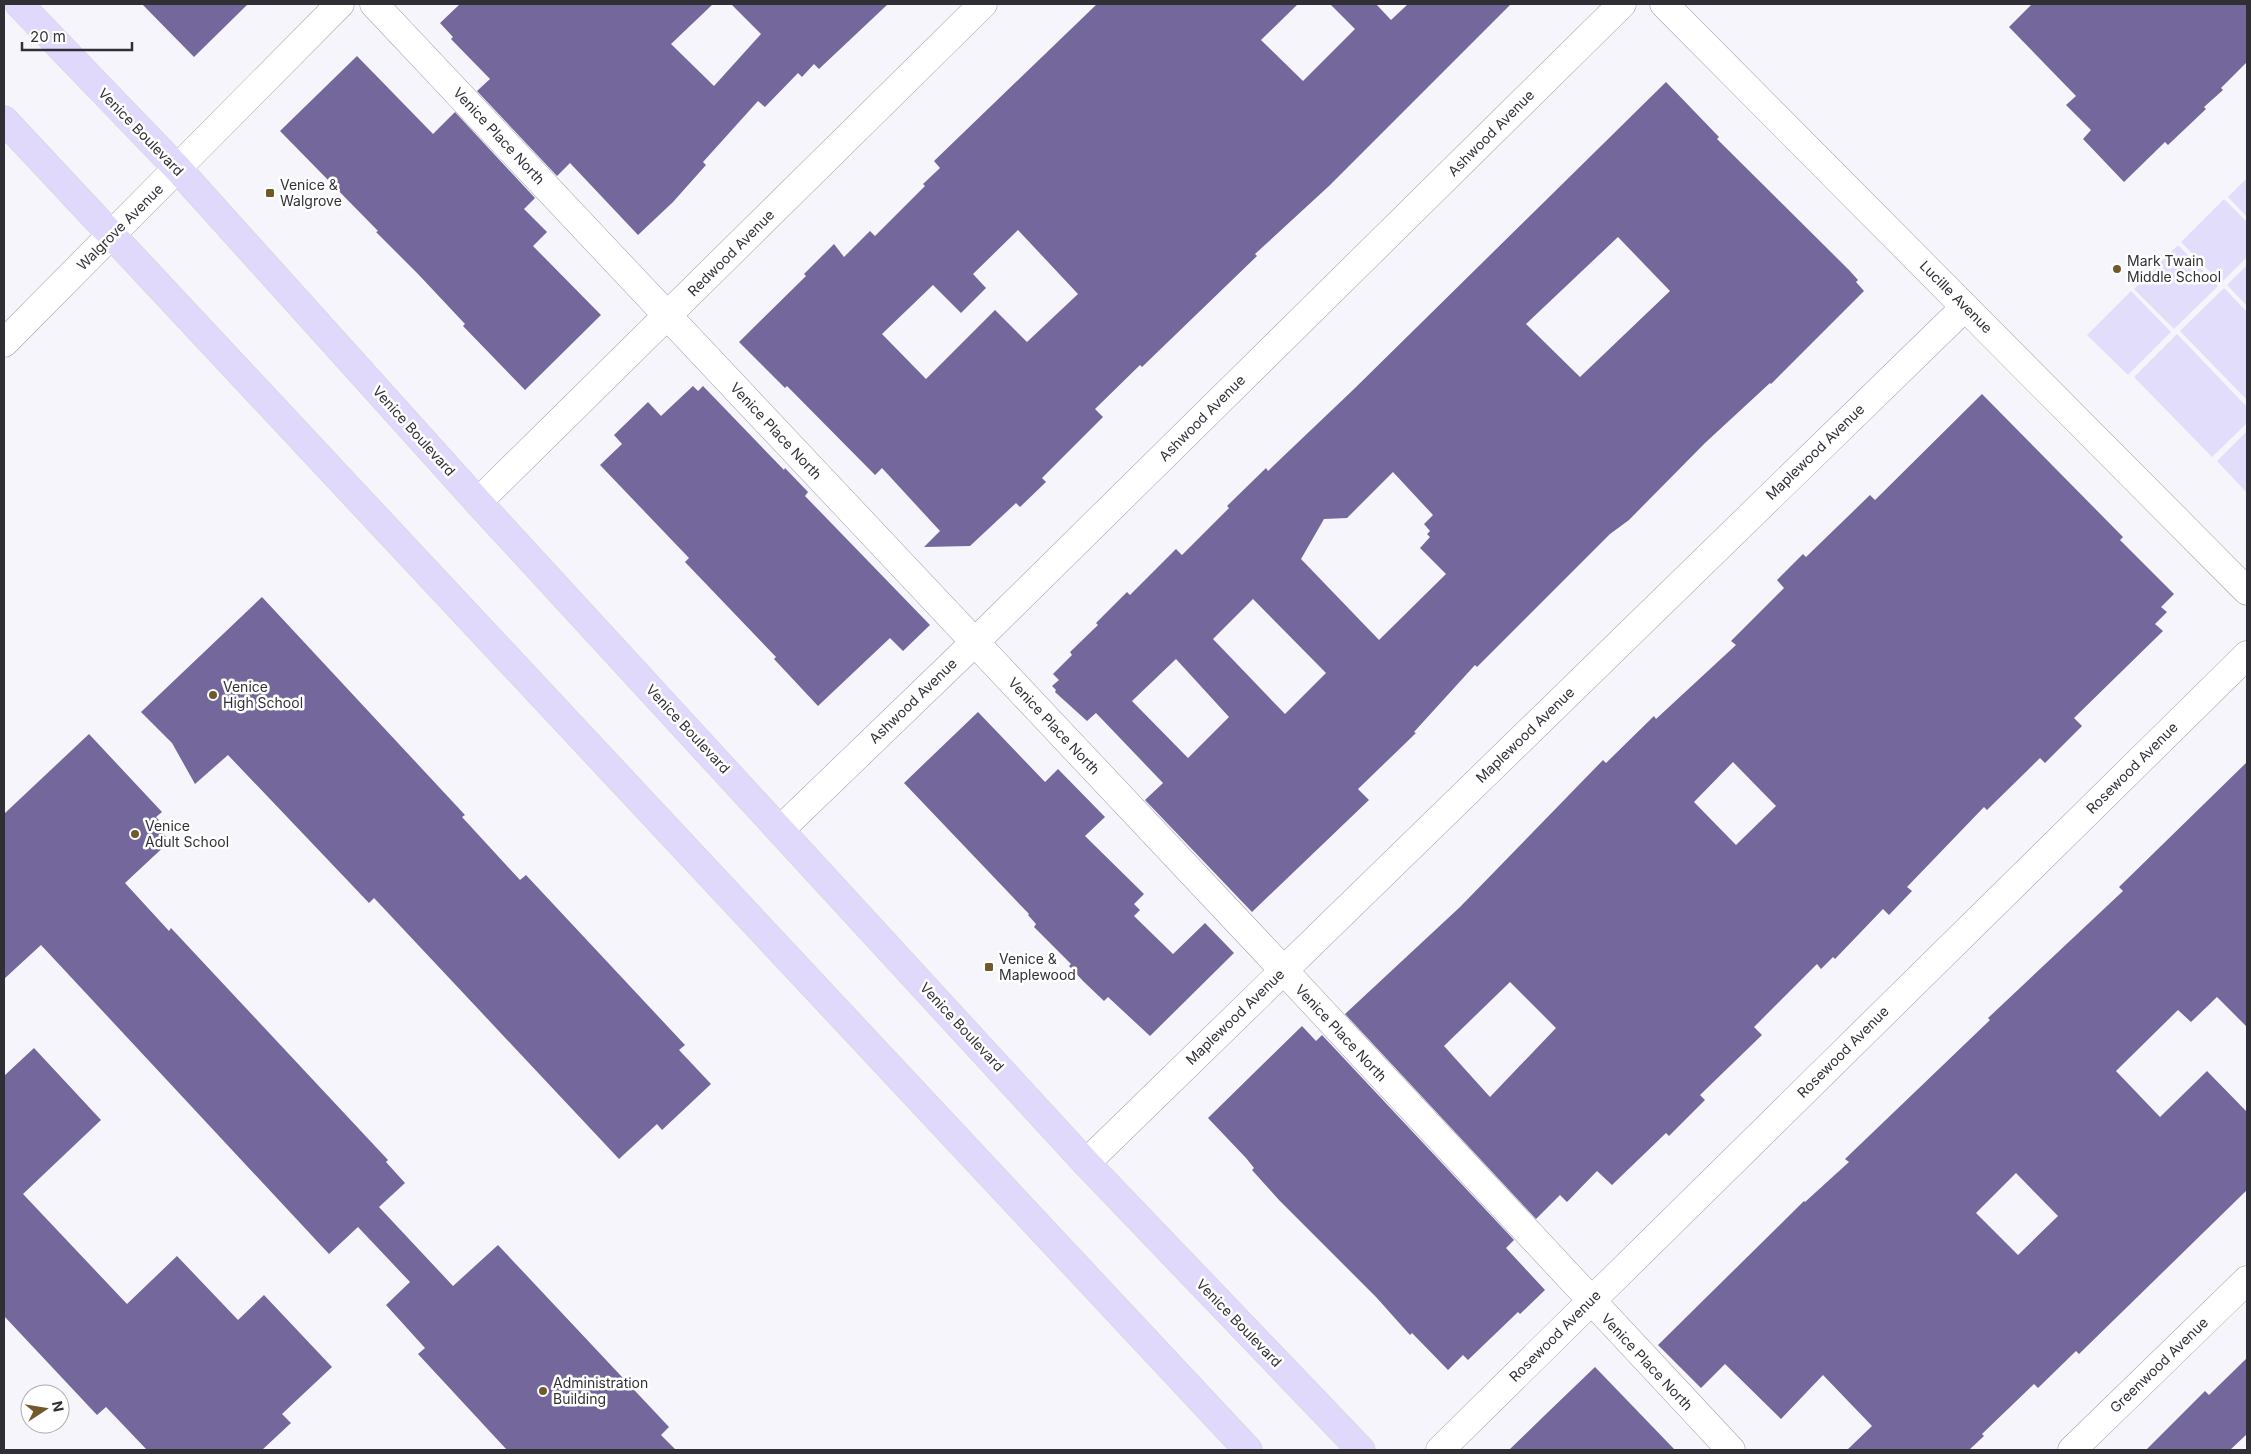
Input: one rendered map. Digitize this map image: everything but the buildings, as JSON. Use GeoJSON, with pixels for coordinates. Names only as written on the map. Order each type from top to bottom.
{"type":"FeatureCollection","features":[{"type":"Feature","properties":{"kind":"main road","name":"Venice Boulevard"},"geometry":{"type":"LineString","coordinates":[[19,4],[178,169],[478,502],[1086,1163],[1361,1450]]}},
{"type":"Feature","properties":{"kind":"main road"},"geometry":{"type":"LineString","coordinates":[[4,120],[1248,1450]]}},
{"type":"Feature","properties":{"kind":"street","name":"Walgrove Avenue"},"geometry":{"type":"LineString","coordinates":[[4,343],[340,4]]}},
{"type":"Feature","properties":{"kind":"street","name":"Venice Place North"},"geometry":{"type":"LineString","coordinates":[[374,4],[1283,970],[1731,1450]]}},
{"type":"Feature","properties":{"kind":"street","name":"Redwood Avenue"},"geometry":{"type":"LineString","coordinates":[[478,502],[983,4]]}},
{"type":"Feature","properties":{"kind":"street","name":"Ashwood Avenue"},"geometry":{"type":"LineString","coordinates":[[780,830],[975,642],[1622,4]]}},
{"type":"Feature","properties":{"kind":"street","name":"Lucille Avenue"},"geometry":{"type":"LineString","coordinates":[[1664,4],[2247,591]]}},
{"type":"Feature","properties":{"kind":"street","name":"Maplewood Avenue"},"geometry":{"type":"LineString","coordinates":[[1086,1163],[1965,307]]}},
{"type":"Feature","properties":{"kind":"street","name":"Rosewood Avenue"},"geometry":{"type":"LineString","coordinates":[[1440,1450],[2247,655]]}},
{"type":"Feature","properties":{"kind":"street","name":"Greenwood Avenue"},"geometry":{"type":"LineString","coordinates":[[2072,1450],[2247,1280]]}},
{"type":"Feature","properties":{"kind":"shaded area"},"geometry":{"type":"Polygon","coordinates":[[[2247,178],[2247,217],[2228,197],[2247,178]]]}},
{"type":"Feature","properties":{"kind":"shaded area"},"geometry":{"type":"Polygon","coordinates":[[[2224,199],[2247,222],[2247,257],[2221,283],[2181,242],[2224,199]]]}},
{"type":"Feature","properties":{"kind":"shaded area"},"geometry":{"type":"Polygon","coordinates":[[[2178,245],[2218,286],[2174,329],[2134,289],[2178,245]]]}},
{"type":"Feature","properties":{"kind":"shaded area"},"geometry":{"type":"Polygon","coordinates":[[[2247,265],[2247,306],[2227,285],[2247,265]]]}},
{"type":"Feature","properties":{"kind":"shaded area"},"geometry":{"type":"Polygon","coordinates":[[[2224,288],[2247,312],[2247,400],[2180,331],[2224,288]]]}},
{"type":"Feature","properties":{"kind":"shaded area"},"geometry":{"type":"Polygon","coordinates":[[[2131,291],[2171,332],[2128,375],[2087,335],[2131,291]]]}},
{"type":"Feature","properties":{"kind":"shaded area"},"geometry":{"type":"Polygon","coordinates":[[[2177,334],[2247,407],[2247,423],[2212,457],[2134,377],[2177,334]]]}},
{"type":"Feature","properties":{"kind":"shaded area"},"geometry":{"type":"Polygon","coordinates":[[[2247,431],[2247,493],[2217,461],[2247,431]]]}},
{"type":"Feature","properties":{"kind":"place","name":"Venice & Walgrove"},"geometry":{"type":"Point","coordinates":[270,193]}},
{"type":"Feature","properties":{"kind":"place","name":"Mark Twain Middle School"},"geometry":{"type":"Point","coordinates":[2117,269]}},
{"type":"Feature","properties":{"kind":"place","name":"Venice High School"},"geometry":{"type":"Point","coordinates":[213,695]}},
{"type":"Feature","properties":{"kind":"place","name":"Venice Adult School"},"geometry":{"type":"Point","coordinates":[135,834]}},
{"type":"Feature","properties":{"kind":"place","name":"Venice & Maplewood"},"geometry":{"type":"Point","coordinates":[989,967]}},
{"type":"Feature","properties":{"kind":"place","name":"Administration Building"},"geometry":{"type":"Point","coordinates":[543,1391]}}]}
